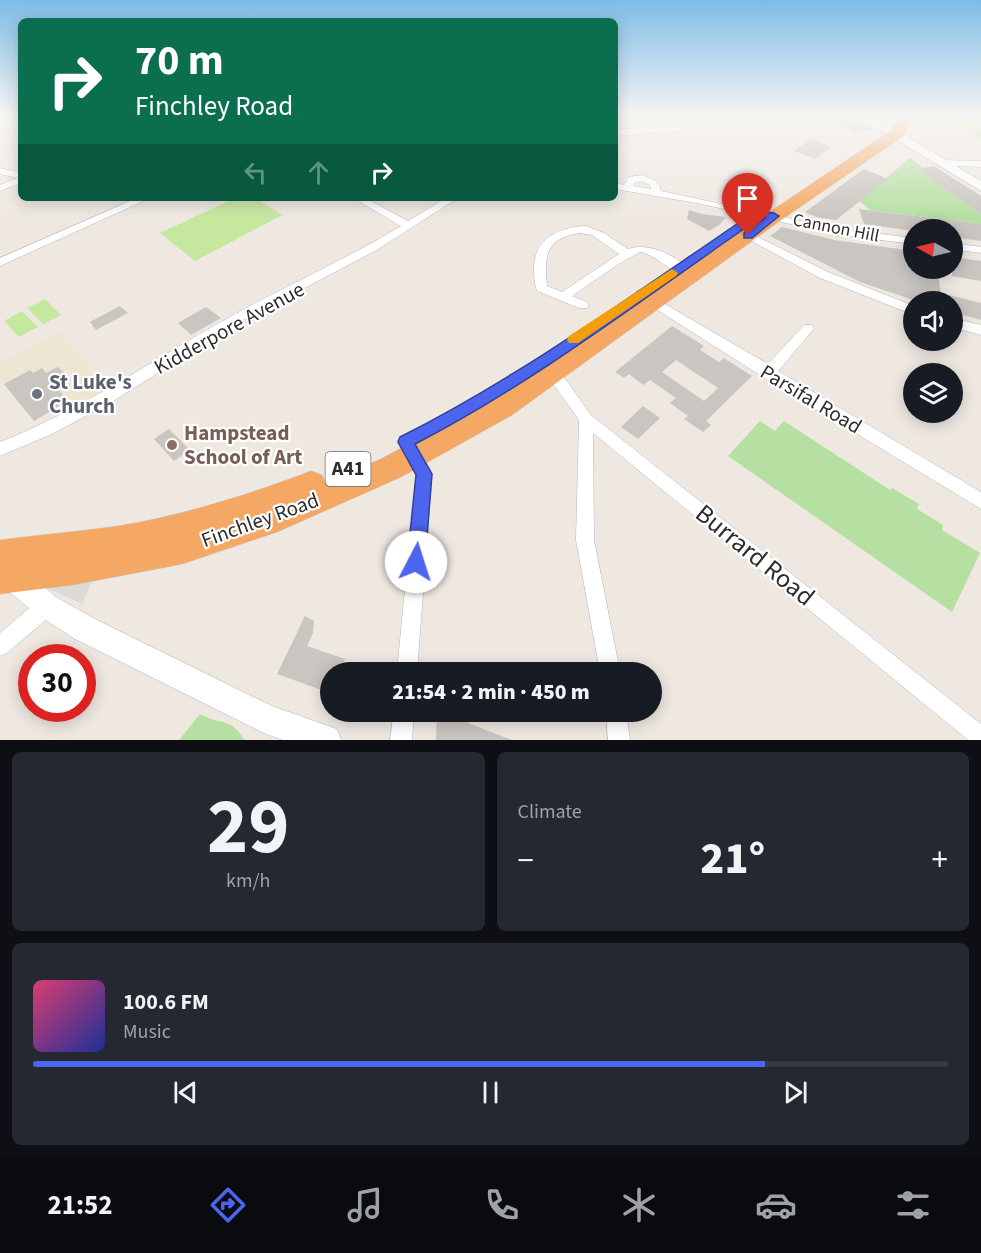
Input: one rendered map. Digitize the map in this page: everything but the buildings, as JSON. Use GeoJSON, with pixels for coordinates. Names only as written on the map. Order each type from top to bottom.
{"type":"FeatureCollection","features":[{"type":"Feature","properties":{"kind":"highway","name":"Finchley Road"},"geometry":{"type":"LineString","coordinates":[[2,569],[72,568],[182,548],[296,509],[410,449],[447,420],[546,368],[760,222],[860,150]]}},
{"type":"Feature","properties":{"kind":"main road"},"geometry":{"type":"LineString","coordinates":[[924,150],[981,187]]}},
{"type":"Feature","properties":{"kind":"main road"},"geometry":{"type":"LineString","coordinates":[[2,569],[46,606],[85,629],[266,718],[326,740]]}},
{"type":"Feature","properties":{"kind":"street"},"geometry":{"type":"LineString","coordinates":[[942,163],[981,164]]}},
{"type":"Feature","properties":{"kind":"street"},"geometry":{"type":"LineString","coordinates":[[0,171],[18,177]]}},
{"type":"Feature","properties":{"kind":"street"},"geometry":{"type":"LineString","coordinates":[[0,188],[18,179]]}},
{"type":"Feature","properties":{"kind":"street"},"geometry":{"type":"LineString","coordinates":[[618,186],[656,193],[760,222],[824,275],[903,307]]}},
{"type":"Feature","properties":{"kind":"street"},"geometry":{"type":"LineString","coordinates":[[0,262],[138,201]]}},
{"type":"Feature","properties":{"kind":"street"},"geometry":{"type":"LineString","coordinates":[[363,201],[409,226]]}},
{"type":"Feature","properties":{"kind":"street","name":"Kidderpore Avenue"},"geometry":{"type":"LineString","coordinates":[[0,449],[47,430],[95,404],[232,321],[371,249],[448,201]]}},
{"type":"Feature","properties":{"kind":"street","name":"Cannon Hill"},"geometry":{"type":"LineString","coordinates":[[760,222],[903,240]]}},
{"type":"Feature","properties":{"kind":"street"},"geometry":{"type":"LineString","coordinates":[[583,305],[541,288],[541,259],[545,244],[573,229],[581,228],[590,230],[627,254]]}},
{"type":"Feature","properties":{"kind":"street"},"geometry":{"type":"LineString","coordinates":[[963,248],[981,250]]}},
{"type":"Feature","properties":{"kind":"street"},"geometry":{"type":"LineString","coordinates":[[563,297],[627,254],[639,249],[653,252],[684,272]]}},
{"type":"Feature","properties":{"kind":"street","name":"Parsifal Road"},"geometry":{"type":"LineString","coordinates":[[647,298],[981,501]]}},
{"type":"Feature","properties":{"kind":"street"},"geometry":{"type":"LineString","coordinates":[[963,325],[981,330]]}},
{"type":"Feature","properties":{"kind":"street"},"geometry":{"type":"LineString","coordinates":[[768,373],[808,328]]}},
{"type":"Feature","properties":{"kind":"street","name":"Burrard Road"},"geometry":{"type":"LineString","coordinates":[[546,368],[586,420],[981,737]]}},
{"type":"Feature","properties":{"kind":"street"},"geometry":{"type":"LineString","coordinates":[[586,420],[585,540],[608,662]]}},
{"type":"Feature","properties":{"kind":"street"},"geometry":{"type":"LineString","coordinates":[[408,662],[424,474],[410,449]]}},
{"type":"Feature","properties":{"kind":"street"},"geometry":{"type":"LineString","coordinates":[[0,646],[46,606]]}},
{"type":"Feature","properties":{"kind":"street"},"geometry":{"type":"LineString","coordinates":[[401,740],[403,722]]}},
{"type":"Feature","properties":{"kind":"street"},"geometry":{"type":"LineString","coordinates":[[617,722],[619,740]]}},
{"type":"Feature","properties":{"kind":"shaded area"},"geometry":{"type":"Polygon","coordinates":[[[58,332],[108,387],[76,405],[68,401],[56,387],[70,380],[58,367],[46,373],[42,368],[33,373],[30,370],[0,385],[0,363],[58,332]]]}},
{"type":"Feature","properties":{"kind":"shaded area"},"geometry":{"type":"Polygon","coordinates":[[[94,577],[82,604],[45,587],[94,577]]]}},
{"type":"Feature","properties":{"kind":"green space"},"geometry":{"type":"Polygon","coordinates":[[[910,158],[923,167],[917,169],[981,214],[981,224],[963,222],[963,219],[941,219],[870,210],[859,201],[910,158]]]}},
{"type":"Feature","properties":{"kind":"green space"},"geometry":{"type":"Polygon","coordinates":[[[229,201],[260,201],[282,215],[195,261],[160,233],[229,201]]]}},
{"type":"Feature","properties":{"kind":"green space"},"geometry":{"type":"Polygon","coordinates":[[[45,299],[61,315],[43,324],[27,308],[45,299]]]}},
{"type":"Feature","properties":{"kind":"green space"},"geometry":{"type":"Polygon","coordinates":[[[22,311],[38,327],[19,337],[4,321],[22,311]]]}},
{"type":"Feature","properties":{"kind":"green space"},"geometry":{"type":"Polygon","coordinates":[[[760,421],[775,431],[784,421],[890,490],[892,488],[919,504],[917,509],[943,525],[942,530],[980,553],[952,612],[728,456],[760,421]]]}},
{"type":"Feature","properties":{"kind":"green space"},"geometry":{"type":"Polygon","coordinates":[[[200,714],[230,725],[244,740],[179,740],[200,714]]]}},
{"type":"Feature","properties":{"kind":"slow traffic"},"geometry":{"type":"LineString","coordinates":[[573,340],[672,273]]}},
{"type":"Feature","properties":{"kind":"place","name":"St Luke's Church"},"geometry":{"type":"Point","coordinates":[37,394]}},
{"type":"Feature","properties":{"kind":"place","name":"Hampstead School of Art"},"geometry":{"type":"Point","coordinates":[172,445]}},
{"type":"Feature","properties":{"kind":"route"},"geometry":{"type":"LineString","coordinates":[[416,562],[424,474],[405,442],[447,420],[535,367],[759,214],[774,216],[748,235]]}}]}
